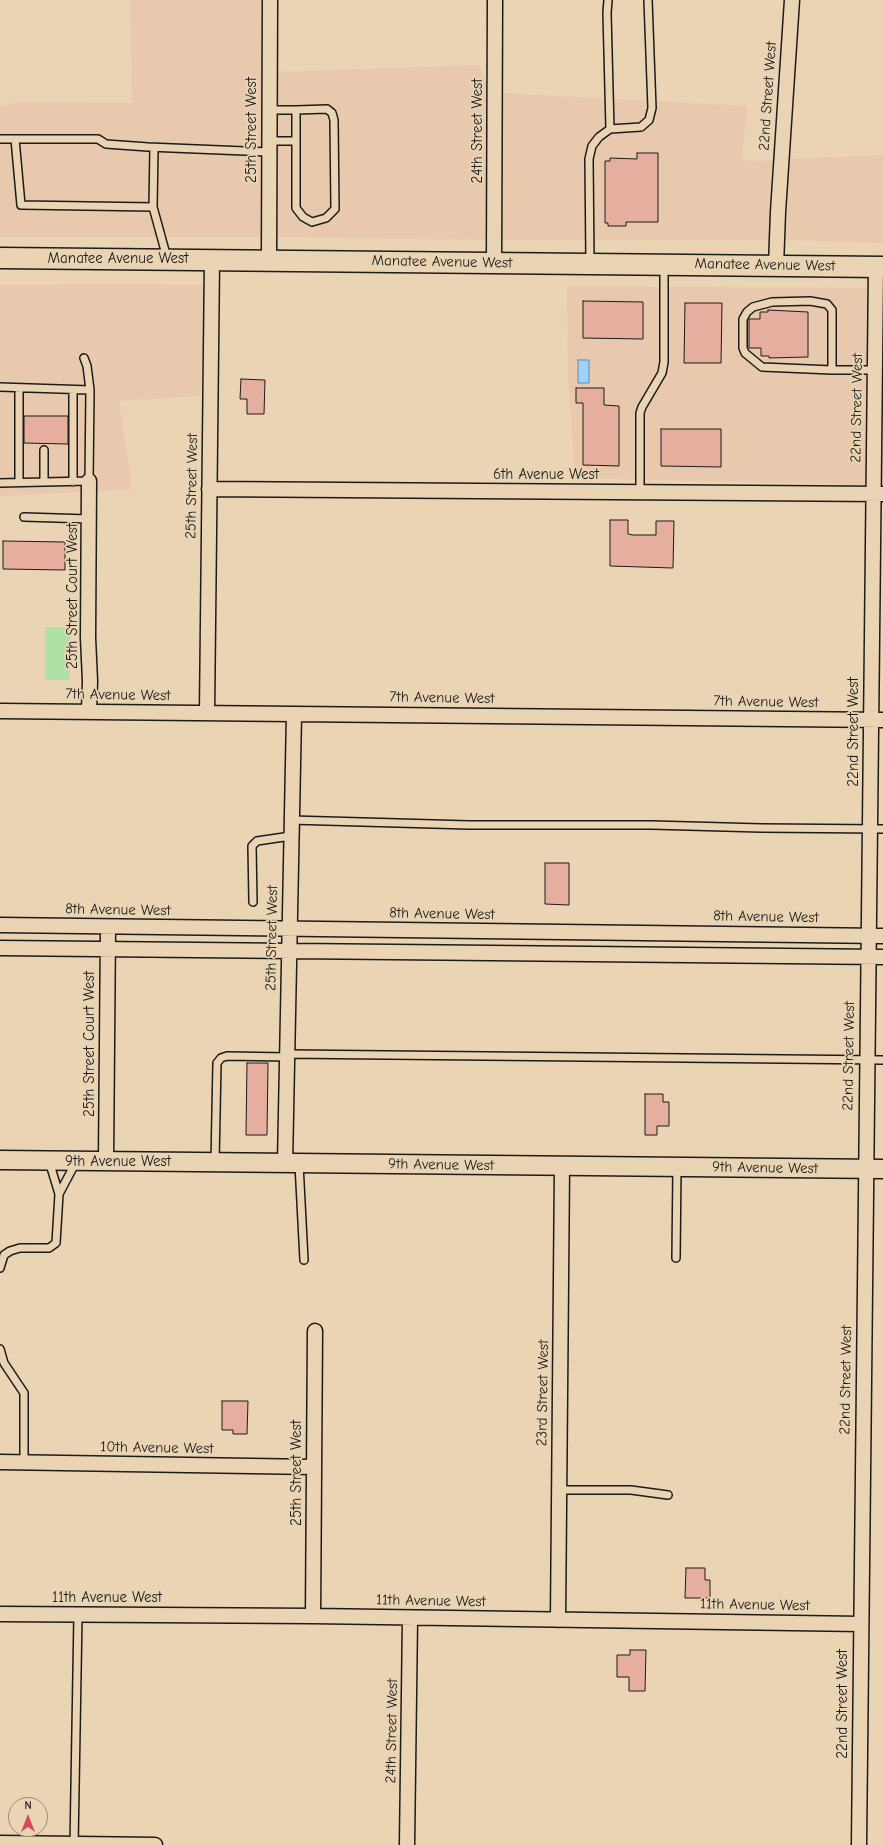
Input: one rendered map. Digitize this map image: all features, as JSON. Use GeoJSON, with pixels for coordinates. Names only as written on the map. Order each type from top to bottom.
{"type":"FeatureCollection","features":[{"type":"Feature","properties":{"kind":"main road","name":"Manatee Avenue West"},"geometry":{"type":"LineString","coordinates":[[0,258],[879,267]]}},
{"type":"Feature","properties":{"kind":"street","name":"25th Street West"},"geometry":{"type":"LineString","coordinates":[[269,260],[270,0]]}},
{"type":"Feature","properties":{"kind":"street","name":"24th Street West"},"geometry":{"type":"LineString","coordinates":[[494,263],[495,0]]}},
{"type":"Feature","properties":{"kind":"street","name":"22nd Street West"},"geometry":{"type":"LineString","coordinates":[[776,266],[778,212],[792,0]]}},
{"type":"Feature","properties":{"kind":"street","name":"25th Street West"},"geometry":{"type":"LineString","coordinates":[[207,713],[208,489],[212,260]]}},
{"type":"Feature","properties":{"kind":"street","name":"22nd Street West"},"geometry":{"type":"LineString","coordinates":[[859,1845],[866,1060],[868,957],[876,936],[878,494],[875,370],[879,267]]}},
{"type":"Feature","properties":{"kind":"street","name":"25th Street Court West"},"geometry":{"type":"LineString","coordinates":[[89,711],[90,681],[88,638],[90,481]]}},
{"type":"Feature","properties":{"kind":"street","name":"6th Avenue West"},"geometry":{"type":"LineString","coordinates":[[208,489],[878,494]]}},
{"type":"Feature","properties":{"kind":"street","name":"7th Avenue West"},"geometry":{"type":"LineString","coordinates":[[0,711],[877,720]]}},
{"type":"Feature","properties":{"kind":"street","name":"25th Street West"},"geometry":{"type":"LineString","coordinates":[[292,1163],[287,1055],[294,714]]}},
{"type":"Feature","properties":{"kind":"street","name":"8th Avenue West"},"geometry":{"type":"LineString","coordinates":[[0,925],[108,928],[876,936]]}},
{"type":"Feature","properties":{"kind":"street","name":"25th Street Court West"},"geometry":{"type":"LineString","coordinates":[[106,1161],[108,928]]}},
{"type":"Feature","properties":{"kind":"street"},"geometry":{"type":"LineString","coordinates":[[0,948],[883,957]]}},
{"type":"Feature","properties":{"kind":"street","name":"9th Avenue West"},"geometry":{"type":"LineString","coordinates":[[0,1160],[883,1169]]}},
{"type":"Feature","properties":{"kind":"street","name":"23rd Street West"},"geometry":{"type":"LineString","coordinates":[[558,1620],[562,1166]]}},
{"type":"Feature","properties":{"kind":"street","name":"25th Street West"},"geometry":{"type":"LineString","coordinates":[[313,1616],[315,1331]]}},
{"type":"Feature","properties":{"kind":"street","name":"10th Avenue West"},"geometry":{"type":"LineString","coordinates":[[0,1462],[314,1468]]}},
{"type":"Feature","properties":{"kind":"street","name":"11th Avenue West"},"geometry":{"type":"LineString","coordinates":[[0,1614],[313,1616],[861,1624]]}},
{"type":"Feature","properties":{"kind":"street","name":"24th Street West"},"geometry":{"type":"LineString","coordinates":[[407,1845],[410,1618]]}},
{"type":"Feature","properties":{"kind":"street"},"geometry":{"type":"LineString","coordinates":[[0,1843],[155,1845]]}},
{"type":"Feature","properties":{"kind":"lane"},"geometry":{"type":"LineString","coordinates":[[608,0],[607,13],[610,129]]}},
{"type":"Feature","properties":{"kind":"lane"},"geometry":{"type":"LineString","coordinates":[[590,264],[589,159],[592,146],[598,137],[610,129],[641,127],[649,120],[652,108],[648,0]]}},
{"type":"Feature","properties":{"kind":"lane"},"geometry":{"type":"LineString","coordinates":[[270,110],[327,109],[332,113],[334,120],[335,209],[326,218],[312,222],[303,217],[296,208],[296,110]]}},
{"type":"Feature","properties":{"kind":"lane"},"geometry":{"type":"LineString","coordinates":[[0,139],[98,139],[106,144],[154,148],[269,146],[295,141]]}},
{"type":"Feature","properties":{"kind":"lane"},"geometry":{"type":"LineString","coordinates":[[14,139],[21,205],[153,207]]}},
{"type":"Feature","properties":{"kind":"lane"},"geometry":{"type":"LineString","coordinates":[[154,148],[153,207],[167,259]]}},
{"type":"Feature","properties":{"kind":"lane"},"geometry":{"type":"LineString","coordinates":[[640,492],[640,414],[642,406],[662,372],[664,362],[664,264]]}},
{"type":"Feature","properties":{"kind":"lane"},"geometry":{"type":"LineString","coordinates":[[832,370],[832,310],[827,304],[819,302],[762,303],[746,312],[743,319],[742,330],[743,348],[745,353],[762,367],[832,370],[875,370]]}},
{"type":"Feature","properties":{"kind":"lane"},"geometry":{"type":"LineString","coordinates":[[0,483],[90,481],[90,390],[87,366],[84,358]]}},
{"type":"Feature","properties":{"kind":"lane"},"geometry":{"type":"LineString","coordinates":[[0,387],[19,389],[90,390]]}},
{"type":"Feature","properties":{"kind":"lane"},"geometry":{"type":"LineString","coordinates":[[19,389],[19,482]]}},
{"type":"Feature","properties":{"kind":"lane"},"geometry":{"type":"LineString","coordinates":[[73,390],[73,482]]}},
{"type":"Feature","properties":{"kind":"lane"},"geometry":{"type":"LineString","coordinates":[[44,450],[44,482]]}},
{"type":"Feature","properties":{"kind":"lane"},"geometry":{"type":"LineString","coordinates":[[24,517],[90,519]]}},
{"type":"Feature","properties":{"kind":"lane"},"geometry":{"type":"LineString","coordinates":[[291,820],[469,825],[637,825],[877,829]]}},
{"type":"Feature","properties":{"kind":"lane"},"geometry":{"type":"LineString","coordinates":[[253,902],[252,846],[257,841],[291,836]]}},
{"type":"Feature","properties":{"kind":"lane"},"geometry":{"type":"LineString","coordinates":[[215,1162],[217,1063],[221,1058],[227,1056],[287,1055],[883,1060]]}},
{"type":"Feature","properties":{"kind":"lane"},"geometry":{"type":"LineString","coordinates":[[0,1268],[4,1255],[10,1251],[20,1248],[49,1248],[56,1243],[59,1194],[49,1161]]}},
{"type":"Feature","properties":{"kind":"lane"},"geometry":{"type":"LineString","coordinates":[[59,1194],[76,1161]]}},
{"type":"Feature","properties":{"kind":"lane"},"geometry":{"type":"LineString","coordinates":[[292,1163],[304,1260]]}},
{"type":"Feature","properties":{"kind":"lane"},"geometry":{"type":"LineString","coordinates":[[676,1258],[677,1167]]}},
{"type":"Feature","properties":{"kind":"lane"},"geometry":{"type":"LineString","coordinates":[[0,1350],[4,1363],[24,1393],[24,1462]]}},
{"type":"Feature","properties":{"kind":"lane"},"geometry":{"type":"LineString","coordinates":[[559,1490],[631,1490],[668,1495]]}},
{"type":"Feature","properties":{"kind":"lane"},"geometry":{"type":"LineString","coordinates":[[74,1844],[78,1615]]}},
{"type":"Feature","properties":{"kind":"shaded area"},"geometry":{"type":"Polygon","coordinates":[[[130,0],[262,0],[261,237],[0,237],[0,107],[17,102],[132,103],[130,0]]]}},
{"type":"Feature","properties":{"kind":"shaded area"},"geometry":{"type":"Polygon","coordinates":[[[479,65],[487,84],[486,240],[277,237],[277,72],[479,65]]]}},
{"type":"Feature","properties":{"kind":"shaded area"},"geometry":{"type":"Polygon","coordinates":[[[503,93],[747,106],[742,161],[773,160],[769,240],[502,240],[503,93]]]}},
{"type":"Feature","properties":{"kind":"shaded area"},"geometry":{"type":"Polygon","coordinates":[[[883,155],[883,243],[785,240],[789,159],[883,155]]]}},
{"type":"Feature","properties":{"kind":"shaded area"},"geometry":{"type":"Polygon","coordinates":[[[0,285],[204,285],[202,396],[119,401],[132,489],[97,491],[97,475],[82,475],[82,492],[0,496],[0,285]]]}},
{"type":"Feature","properties":{"kind":"shaded area"},"geometry":{"type":"Polygon","coordinates":[[[567,286],[868,288],[866,485],[575,478],[568,373],[567,286]]]}},
{"type":"Feature","properties":{"kind":"shaded area"},"geometry":{"type":"Polygon","coordinates":[[[883,308],[883,485],[881,485],[883,308]]]}},
{"type":"Feature","properties":{"kind":"green space"},"geometry":{"type":"Polygon","coordinates":[[[45,627],[70,627],[70,680],[45,680],[45,627]]]}},
{"type":"Feature","properties":{"kind":"water"},"geometry":{"type":"Polygon","coordinates":[[[578,360],[589,360],[589,383],[578,383],[578,360]]]}},
{"type":"Feature","properties":{"kind":"building"},"geometry":{"type":"Polygon","coordinates":[[[637,153],[658,153],[658,222],[626,222],[626,226],[608,226],[608,223],[605,223],[605,161],[610,161],[610,158],[637,159],[637,153]]]}},
{"type":"Feature","properties":{"kind":"building"},"geometry":{"type":"Polygon","coordinates":[[[583,301],[643,302],[643,339],[583,338],[583,301]]]}},
{"type":"Feature","properties":{"kind":"building"},"geometry":{"type":"Polygon","coordinates":[[[685,303],[722,303],[721,363],[684,363],[685,303]]]}},
{"type":"Feature","properties":{"kind":"building"},"geometry":{"type":"Polygon","coordinates":[[[768,310],[808,312],[808,357],[769,358],[769,356],[761,356],[761,348],[749,348],[749,319],[760,319],[760,312],[768,312],[768,310]]]}},
{"type":"Feature","properties":{"kind":"building"},"geometry":{"type":"Polygon","coordinates":[[[241,379],[265,380],[264,414],[247,414],[247,399],[240,399],[241,379]]]}},
{"type":"Feature","properties":{"kind":"building"},"geometry":{"type":"Polygon","coordinates":[[[576,388],[604,388],[604,405],[619,406],[619,466],[583,465],[583,403],[576,403],[576,388]]]}},
{"type":"Feature","properties":{"kind":"building"},"geometry":{"type":"Polygon","coordinates":[[[24,416],[68,416],[68,444],[24,443],[24,416]]]}},
{"type":"Feature","properties":{"kind":"building"},"geometry":{"type":"Polygon","coordinates":[[[661,429],[721,429],[721,467],[661,466],[661,429]]]}},
{"type":"Feature","properties":{"kind":"building"},"geometry":{"type":"Polygon","coordinates":[[[610,520],[628,520],[628,534],[633,535],[656,535],[656,521],[674,521],[673,568],[610,566],[610,520]]]}},
{"type":"Feature","properties":{"kind":"building"},"geometry":{"type":"Polygon","coordinates":[[[3,541],[65,542],[65,570],[3,569],[3,541]]]}},
{"type":"Feature","properties":{"kind":"building"},"geometry":{"type":"Polygon","coordinates":[[[545,863],[569,863],[569,905],[545,904],[545,863]]]}},
{"type":"Feature","properties":{"kind":"building"},"geometry":{"type":"Polygon","coordinates":[[[247,1063],[268,1063],[267,1135],[246,1135],[247,1063]]]}},
{"type":"Feature","properties":{"kind":"building"},"geometry":{"type":"Polygon","coordinates":[[[645,1094],[663,1094],[663,1102],[669,1102],[669,1126],[657,1126],[657,1135],[645,1135],[645,1094]]]}},
{"type":"Feature","properties":{"kind":"building"},"geometry":{"type":"Polygon","coordinates":[[[222,1401],[248,1401],[247,1434],[233,1434],[233,1430],[222,1430],[222,1401]]]}},
{"type":"Feature","properties":{"kind":"building"},"geometry":{"type":"Polygon","coordinates":[[[686,1568],[705,1568],[705,1580],[710,1580],[710,1598],[685,1598],[686,1568]]]}},
{"type":"Feature","properties":{"kind":"building"},"geometry":{"type":"Polygon","coordinates":[[[630,1650],[646,1650],[645,1691],[629,1691],[629,1677],[617,1677],[617,1655],[630,1655],[630,1650]]]}}]}
